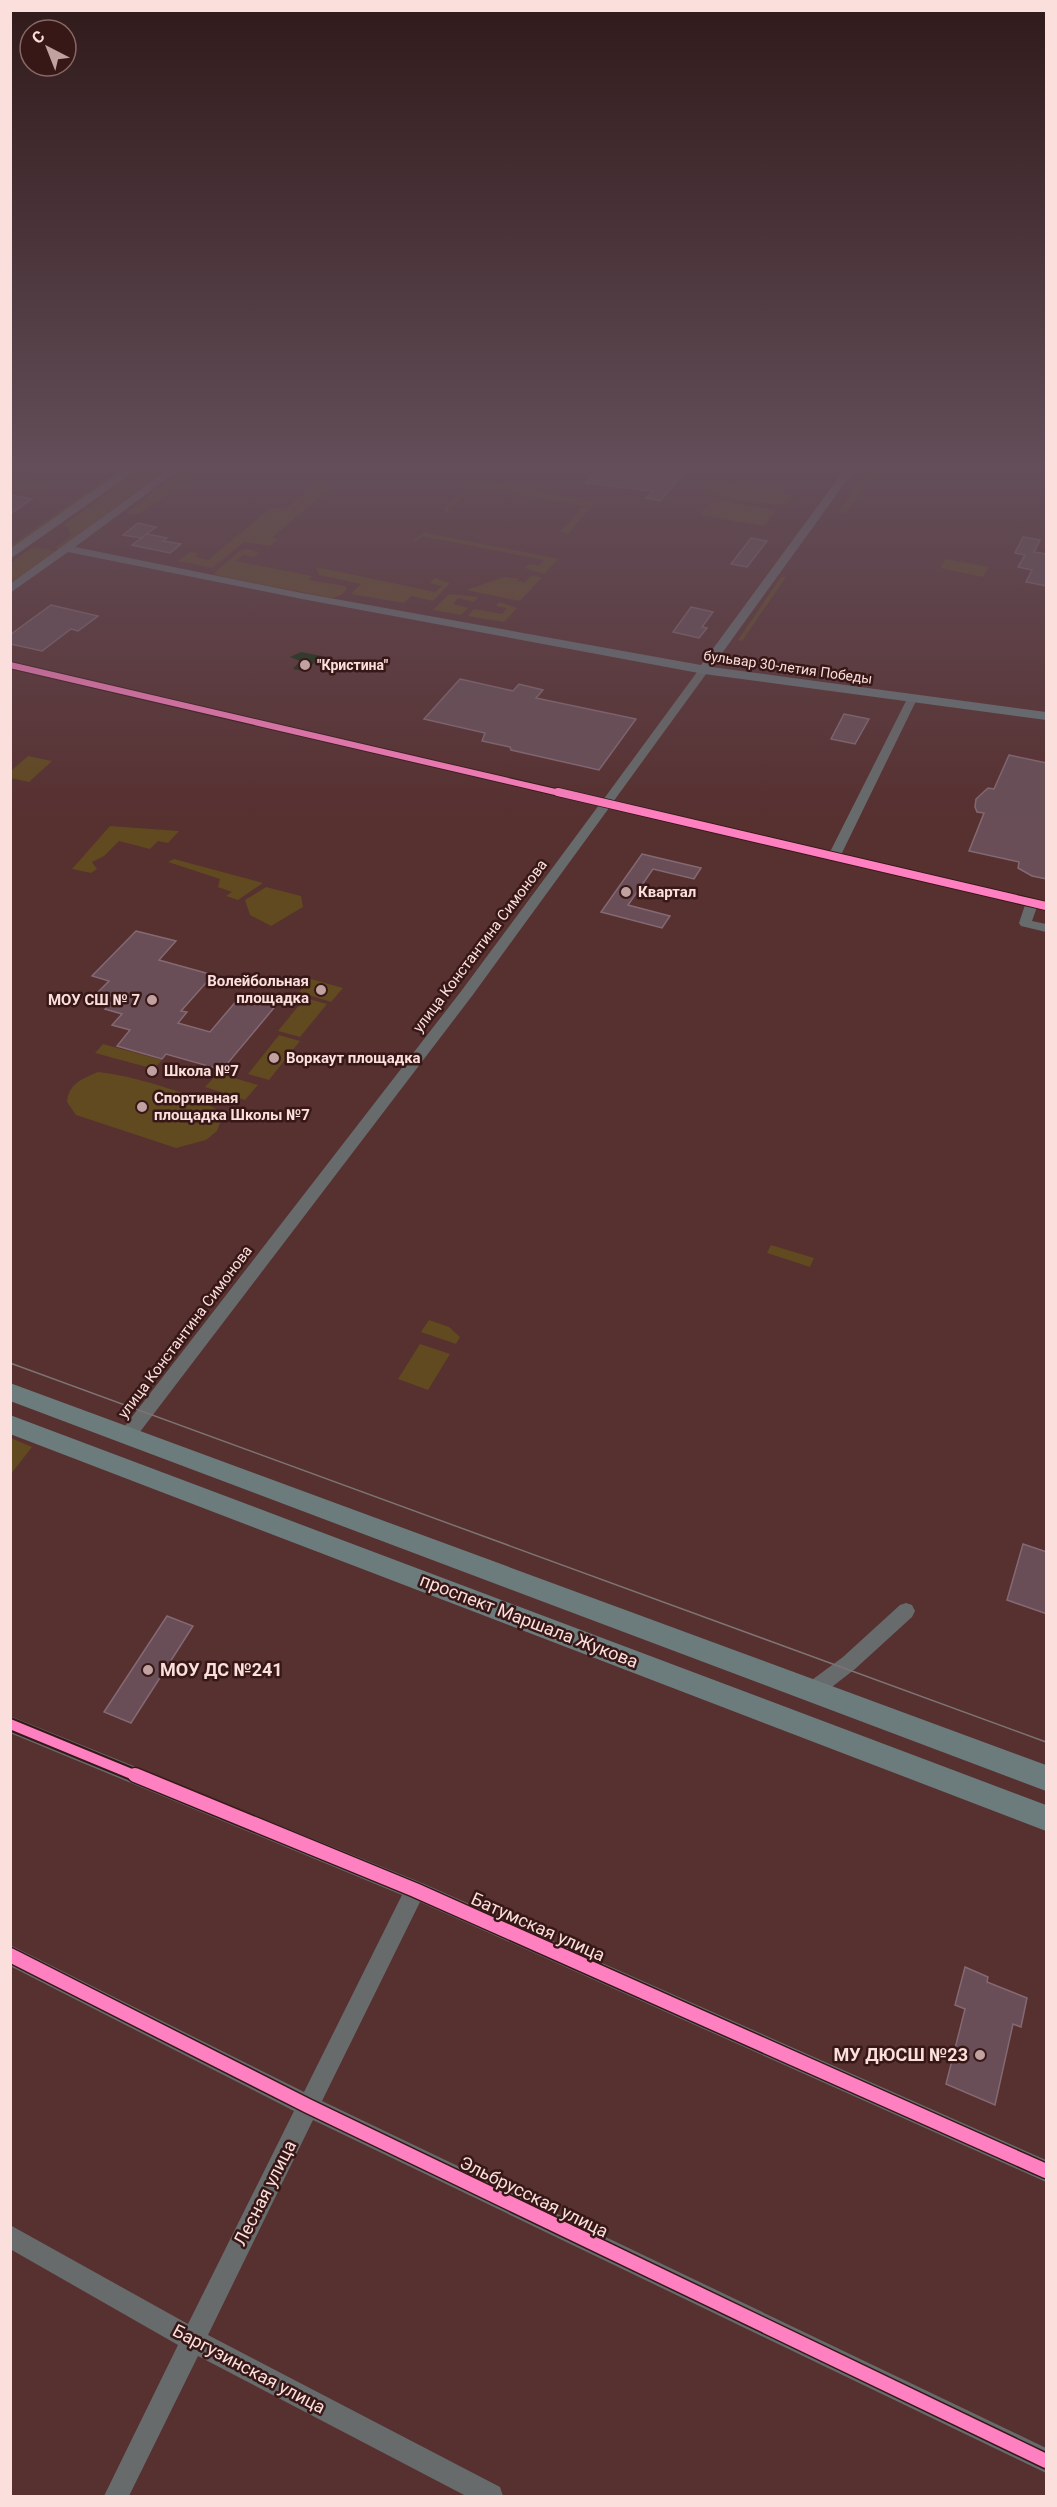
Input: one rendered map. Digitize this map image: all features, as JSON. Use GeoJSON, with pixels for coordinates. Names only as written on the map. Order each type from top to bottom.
{"type":"FeatureCollection","features":[{"type":"Feature","properties":{"kind":"highway","name":"проспект Маршала Жукова"},"geometry":{"type":"LineString","coordinates":[[10,1392],[1047,1778]]}},
{"type":"Feature","properties":{"kind":"highway","name":"проспект Маршала Жукова"},"geometry":{"type":"LineString","coordinates":[[10,1424],[1047,1818]]}},
{"type":"Feature","properties":{"kind":"main road","name":"бульвар 30-летия Победы"},"geometry":{"type":"LineString","coordinates":[[252,586],[704,670],[1047,716]]}},
{"type":"Feature","properties":{"kind":"main road","name":"улица Константина Симонова"},"geometry":{"type":"LineString","coordinates":[[704,670],[765,586]]}},
{"type":"Feature","properties":{"kind":"street"},"geometry":{"type":"LineString","coordinates":[[10,665],[1047,906]]}},
{"type":"Feature","properties":{"kind":"street","name":"улица Константина Симонова"},"geometry":{"type":"LineString","coordinates":[[127,1436],[467,993],[704,670]]}},
{"type":"Feature","properties":{"kind":"street"},"geometry":{"type":"LineString","coordinates":[[834,856],[912,699]]}},
{"type":"Feature","properties":{"kind":"street"},"geometry":{"type":"LineString","coordinates":[[1032,903],[1025,923],[1047,928]]}},
{"type":"Feature","properties":{"kind":"street"},"geometry":{"type":"LineString","coordinates":[[812,1691],[849,1663],[906,1611]]}},
{"type":"Feature","properties":{"kind":"street","name":"Батумская улица"},"geometry":{"type":"LineString","coordinates":[[10,1724],[415,1890],[1047,2171]]}},
{"type":"Feature","properties":{"kind":"street","name":"Лесная улица"},"geometry":{"type":"LineString","coordinates":[[116,2496],[191,2339],[415,1890]]}},
{"type":"Feature","properties":{"kind":"street","name":"Эльбрусская улица"},"geometry":{"type":"LineString","coordinates":[[10,1955],[308,2106],[1047,2461]]}},
{"type":"Feature","properties":{"kind":"street","name":"Баргузинская улица"},"geometry":{"type":"LineString","coordinates":[[10,2235],[191,2339],[491,2496]]}},
{"type":"Feature","properties":{"kind":"shaded area"},"geometry":{"type":"Polygon","coordinates":[[[271,586],[345,586],[347,589],[341,595],[332,598],[271,586]]]}},
{"type":"Feature","properties":{"kind":"shaded area"},"geometry":{"type":"Polygon","coordinates":[[[359,586],[406,586],[435,592],[442,586],[447,586],[433,601],[411,596],[404,603],[351,594],[359,586]]]}},
{"type":"Feature","properties":{"kind":"shaded area"},"geometry":{"type":"Polygon","coordinates":[[[478,586],[534,586],[520,601],[466,590],[478,586]]]}},
{"type":"Feature","properties":{"kind":"shaded area"},"geometry":{"type":"Polygon","coordinates":[[[775,586],[780,586],[742,641],[738,640],[775,586]]]}},
{"type":"Feature","properties":{"kind":"shaded area"},"geometry":{"type":"Polygon","coordinates":[[[449,594],[478,597],[474,602],[458,598],[453,604],[468,608],[461,615],[433,610],[449,594]]]}},
{"type":"Feature","properties":{"kind":"shaded area"},"geometry":{"type":"Polygon","coordinates":[[[499,602],[517,608],[504,622],[468,616],[474,609],[502,614],[507,608],[496,606],[499,602]]]}},
{"type":"Feature","properties":{"kind":"shaded area","name":"\"Кристина\""},"geometry":{"type":"Polygon","coordinates":[[[301,652],[322,656],[305,671],[293,669],[300,661],[290,657],[301,652]]]}},
{"type":"Feature","properties":{"kind":"shaded area"},"geometry":{"type":"Polygon","coordinates":[[[28,756],[52,761],[29,782],[11,778],[11,771],[28,756]]]}},
{"type":"Feature","properties":{"kind":"shaded area"},"geometry":{"type":"Polygon","coordinates":[[[110,826],[179,831],[168,843],[158,841],[150,849],[119,841],[104,856],[92,862],[97,869],[91,873],[72,869],[110,826]]]}},
{"type":"Feature","properties":{"kind":"shaded area"},"geometry":{"type":"Polygon","coordinates":[[[174,859],[263,883],[238,900],[226,896],[232,892],[218,887],[220,879],[168,862],[174,859]]]}},
{"type":"Feature","properties":{"kind":"shaded area"},"geometry":{"type":"Polygon","coordinates":[[[266,887],[301,896],[303,907],[271,926],[250,915],[245,900],[266,887]]]}},
{"type":"Feature","properties":{"kind":"shaded area","name":"Волейбольная площадка"},"geometry":{"type":"Polygon","coordinates":[[[311,979],[343,988],[331,1002],[299,992],[311,979]]]}},
{"type":"Feature","properties":{"kind":"shaded area","name":"Воркаут площадка"},"geometry":{"type":"Polygon","coordinates":[[[305,998],[327,1004],[300,1037],[278,1031],[305,998]]]}},
{"type":"Feature","properties":{"kind":"shaded area","name":"Воркаут площадка"},"geometry":{"type":"Polygon","coordinates":[[[279,1035],[300,1041],[269,1080],[248,1074],[279,1035]]]}},
{"type":"Feature","properties":{"kind":"shaded area"},"geometry":{"type":"Polygon","coordinates":[[[103,1044],[162,1060],[154,1069],[95,1053],[103,1044]]]}},
{"type":"Feature","properties":{"kind":"shaded area","name":"Спортивная площадка Школы №7"},"geometry":{"type":"Polygon","coordinates":[[[98,1072],[161,1086],[208,1104],[219,1111],[221,1120],[217,1131],[206,1140],[176,1148],[76,1115],[67,1102],[70,1090],[77,1082],[98,1072]]]}},
{"type":"Feature","properties":{"kind":"shaded area"},"geometry":{"type":"Polygon","coordinates":[[[218,1073],[258,1085],[245,1100],[205,1087],[218,1073]]]}},
{"type":"Feature","properties":{"kind":"shaded area"},"geometry":{"type":"Polygon","coordinates":[[[771,1245],[814,1258],[810,1267],[767,1253],[771,1245]]]}},
{"type":"Feature","properties":{"kind":"shaded area"},"geometry":{"type":"Polygon","coordinates":[[[429,1320],[449,1327],[460,1337],[456,1344],[421,1332],[429,1320]]]}},
{"type":"Feature","properties":{"kind":"shaded area"},"geometry":{"type":"Polygon","coordinates":[[[420,1344],[450,1354],[428,1390],[398,1379],[420,1344]]]}},
{"type":"Feature","properties":{"kind":"shaded area"},"geometry":{"type":"Polygon","coordinates":[[[11,1438],[32,1447],[10,1474],[11,1438]]]}},
{"type":"Feature","properties":{"kind":"building"},"geometry":{"type":"Polygon","coordinates":[[[51,605],[98,616],[78,631],[71,629],[42,651],[10,644],[10,635],[51,605]]]}},
{"type":"Feature","properties":{"kind":"building"},"geometry":{"type":"Polygon","coordinates":[[[691,607],[713,612],[702,627],[707,628],[699,638],[673,632],[691,607]]]}},
{"type":"Feature","properties":{"kind":"building"},"geometry":{"type":"Polygon","coordinates":[[[460,679],[513,691],[519,684],[543,690],[536,698],[636,719],[599,770],[511,750],[510,747],[482,741],[485,733],[424,719],[460,679]]]}},
{"type":"Feature","properties":{"kind":"building"},"geometry":{"type":"Polygon","coordinates":[[[844,714],[869,719],[855,744],[831,739],[844,714]]]}},
{"type":"Feature","properties":{"kind":"building"},"geometry":{"type":"Polygon","coordinates":[[[1009,755],[1047,763],[1047,879],[1032,876],[1018,868],[1019,862],[969,851],[984,813],[977,812],[976,799],[988,788],[994,789],[1009,755]]]}},
{"type":"Feature","properties":{"kind":"building","name":"Квартал"},"geometry":{"type":"Polygon","coordinates":[[[642,854],[701,868],[694,879],[653,869],[628,905],[670,916],[662,928],[601,912],[642,854]]]}},
{"type":"Feature","properties":{"kind":"building","name":"МОУ СШ № 7"},"geometry":{"type":"Polygon","coordinates":[[[136,931],[176,941],[159,960],[213,975],[181,1011],[187,1012],[178,1023],[210,1032],[243,993],[278,1003],[222,1070],[166,1054],[162,1059],[117,1046],[130,1030],[112,1025],[122,1014],[105,1009],[116,997],[98,992],[109,981],[92,976],[136,931]]]}},
{"type":"Feature","properties":{"kind":"building"},"geometry":{"type":"Polygon","coordinates":[[[1023,1544],[1047,1552],[1047,1614],[1007,1600],[1023,1544]]]}},
{"type":"Feature","properties":{"kind":"building","name":"МОУ ДС №241"},"geometry":{"type":"Polygon","coordinates":[[[167,1616],[193,1626],[131,1723],[104,1712],[167,1616]]]}},
{"type":"Feature","properties":{"kind":"building","name":"МУ ДЮСШ №23"},"geometry":{"type":"Polygon","coordinates":[[[965,1967],[988,1977],[987,1982],[1027,1998],[1021,2027],[1013,2024],[995,2105],[946,2084],[965,2009],[955,2005],[965,1967]]]}},
{"type":"Feature","properties":{"kind":"tram line"},"geometry":{"type":"LineString","coordinates":[[10,1363],[1046,1742]]}},
{"type":"Feature","properties":{"kind":"cycle path"},"geometry":{"type":"LineString","coordinates":[[10,665],[1046,906]]}},
{"type":"Feature","properties":{"kind":"cycle path"},"geometry":{"type":"LineString","coordinates":[[10,1724],[415,1890],[1046,2171]]}},
{"type":"Feature","properties":{"kind":"cycle path"},"geometry":{"type":"LineString","coordinates":[[10,1955],[308,2106],[1046,2461]]}},
{"type":"Feature","properties":{"kind":"place","name":"\"Кристина\""},"geometry":{"type":"Point","coordinates":[305,665]}},
{"type":"Feature","properties":{"kind":"place","name":"Квартал"},"geometry":{"type":"Point","coordinates":[626,892]}},
{"type":"Feature","properties":{"kind":"place","name":"Волейбольная площадка"},"geometry":{"type":"Point","coordinates":[321,990]}},
{"type":"Feature","properties":{"kind":"place","name":"МОУ СШ № 7"},"geometry":{"type":"Point","coordinates":[152,1000]}},
{"type":"Feature","properties":{"kind":"place","name":"Воркаут площадка"},"geometry":{"type":"Point","coordinates":[274,1058]}},
{"type":"Feature","properties":{"kind":"place","name":"Школа №7"},"geometry":{"type":"Point","coordinates":[152,1071]}},
{"type":"Feature","properties":{"kind":"place","name":"Спортивная площадка Школы №7"},"geometry":{"type":"Point","coordinates":[142,1107]}},
{"type":"Feature","properties":{"kind":"place","name":"МОУ ДС №241"},"geometry":{"type":"Point","coordinates":[148,1670]}},
{"type":"Feature","properties":{"kind":"place","name":"МУ ДЮСШ №23"},"geometry":{"type":"Point","coordinates":[980,2055]}}]}
